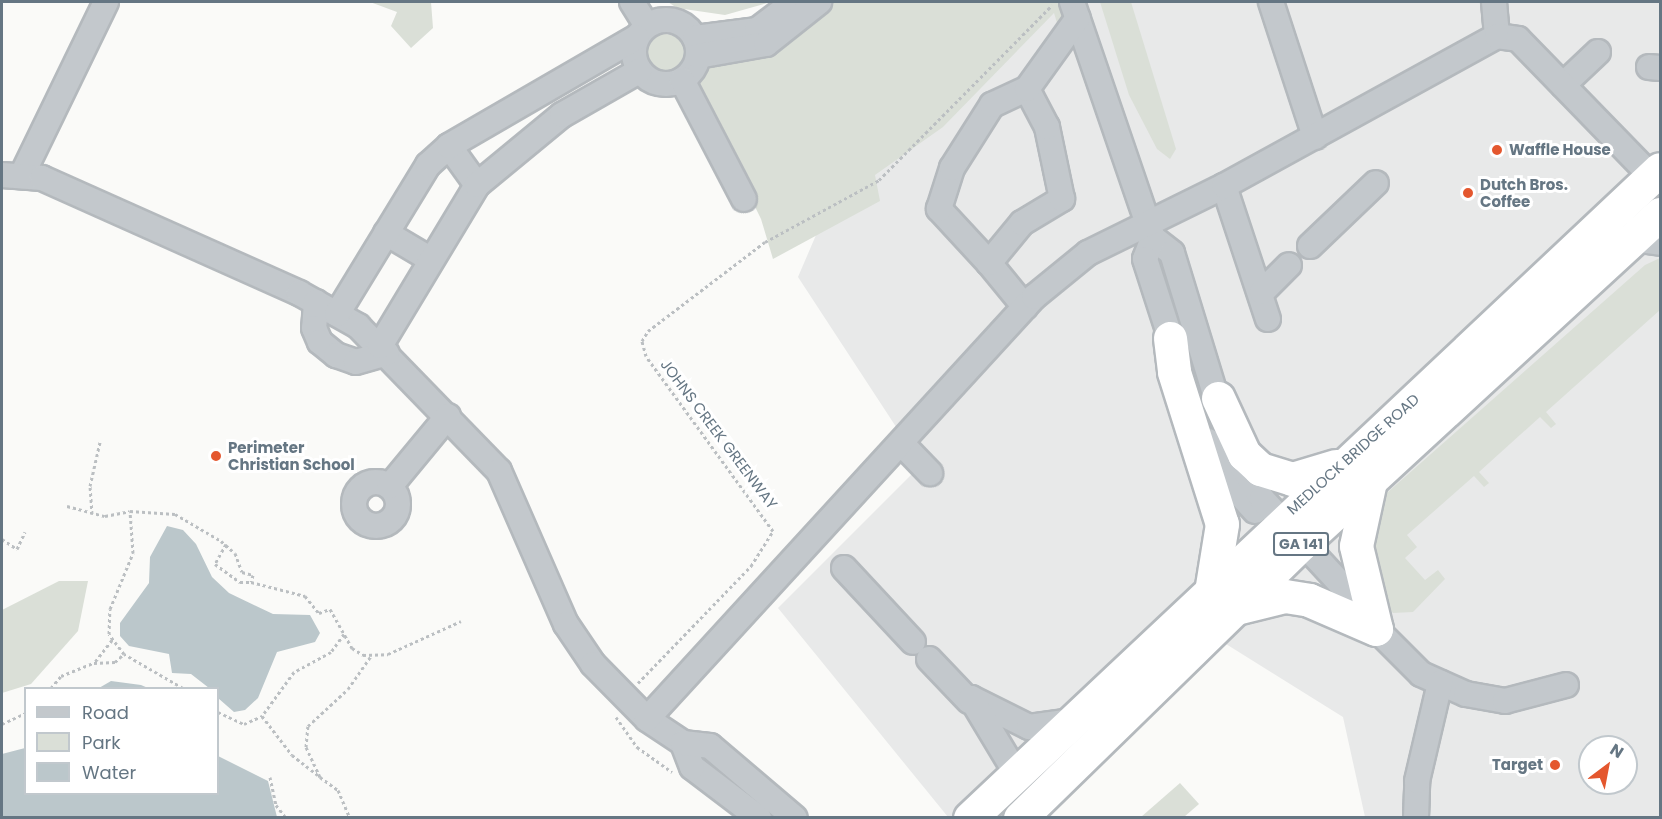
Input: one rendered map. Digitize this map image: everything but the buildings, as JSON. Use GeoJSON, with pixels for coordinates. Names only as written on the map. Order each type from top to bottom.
{"type":"FeatureCollection","features":[{"type":"Feature","properties":{"kind":"highway","name":"MEDLOCK BRIDGE ROAD"},"geometry":{"type":"LineString","coordinates":[[1020,818],[1223,597],[1356,472],[1656,173]]}},
{"type":"Feature","properties":{"kind":"highway","name":"MEDLOCK BRIDGE ROAD"},"geometry":{"type":"LineString","coordinates":[[1356,472],[1647,241],[1660,214]]}},
{"type":"Feature","properties":{"kind":"highway"},"geometry":{"type":"LineString","coordinates":[[1170,338],[1173,372],[1222,525],[1223,597],[1285,596],[1324,604],[1365,618],[1356,546],[1356,472],[1292,479],[1260,469],[1244,454],[1218,398]]}},
{"type":"Feature","properties":{"kind":"highway","name":"MEDLOCK BRIDGE ROAD"},"geometry":{"type":"LineString","coordinates":[[970,818],[1071,721],[1223,597]]}},
{"type":"Feature","properties":{"kind":"street"},"geometry":{"type":"LineString","coordinates":[[106,2],[12,174],[316,302],[337,314],[384,350],[499,471],[566,624],[593,664],[647,719],[683,743],[710,746],[795,818]]}},
{"type":"Feature","properties":{"kind":"street"},"geometry":{"type":"LineString","coordinates":[[632,2],[642,32],[633,54],[639,71],[655,83],[682,80]]}},
{"type":"Feature","properties":{"kind":"street"},"geometry":{"type":"LineString","coordinates":[[696,47],[757,30],[794,2]]}},
{"type":"Feature","properties":{"kind":"street"},"geometry":{"type":"LineString","coordinates":[[696,47],[766,44],[819,2]]}},
{"type":"Feature","properties":{"kind":"street"},"geometry":{"type":"LineString","coordinates":[[1271,2],[1315,137]]}},
{"type":"Feature","properties":{"kind":"street"},"geometry":{"type":"LineString","coordinates":[[1494,2],[1497,36]]}},
{"type":"Feature","properties":{"kind":"street"},"geometry":{"type":"LineString","coordinates":[[1025,307],[939,209],[952,168],[992,105],[1027,89],[1075,10]]}},
{"type":"Feature","properties":{"kind":"street"},"geometry":{"type":"LineString","coordinates":[[1075,10],[1150,230],[1172,253],[1234,454],[1286,537]]}},
{"type":"Feature","properties":{"kind":"street"},"geometry":{"type":"LineString","coordinates":[[337,314],[428,165],[449,146],[642,32],[676,21],[696,47]]}},
{"type":"Feature","properties":{"kind":"street"},"geometry":{"type":"LineString","coordinates":[[647,719],[1025,307],[1071,263],[1150,230],[1224,186],[1497,36],[1518,39],[1656,173]]}},
{"type":"Feature","properties":{"kind":"street"},"geometry":{"type":"LineString","coordinates":[[682,80],[696,47]]}},
{"type":"Feature","properties":{"kind":"street"},"geometry":{"type":"LineString","coordinates":[[1563,85],[1598,52]]}},
{"type":"Feature","properties":{"kind":"street"},"geometry":{"type":"LineString","coordinates":[[316,302],[314,328],[336,355],[356,362],[384,350],[430,259],[477,185],[562,115],[639,71]]}},
{"type":"Feature","properties":{"kind":"street"},"geometry":{"type":"LineString","coordinates":[[682,80],[744,199]]}},
{"type":"Feature","properties":{"kind":"street"},"geometry":{"type":"LineString","coordinates":[[988,263],[1022,223],[1062,199],[1047,127],[1027,89]]}},
{"type":"Feature","properties":{"kind":"street"},"geometry":{"type":"LineString","coordinates":[[449,146],[477,185]]}},
{"type":"Feature","properties":{"kind":"street"},"geometry":{"type":"LineString","coordinates":[[1310,246],[1376,183]]}},
{"type":"Feature","properties":{"kind":"street"},"geometry":{"type":"LineString","coordinates":[[1224,186],[1262,292],[1268,319]]}},
{"type":"Feature","properties":{"kind":"street"},"geometry":{"type":"LineString","coordinates":[[1150,230],[1145,259],[1170,338],[1214,456],[1286,537],[1341,605],[1365,618],[1421,674],[1440,683],[1505,700],[1566,685]]}},
{"type":"Feature","properties":{"kind":"street"},"geometry":{"type":"LineString","coordinates":[[386,232],[430,259]]}},
{"type":"Feature","properties":{"kind":"street"},"geometry":{"type":"LineString","coordinates":[[1262,292],[1289,265]]}},
{"type":"Feature","properties":{"kind":"street"},"geometry":{"type":"LineString","coordinates":[[390,486],[448,416]]}},
{"type":"Feature","properties":{"kind":"street"},"geometry":{"type":"LineString","coordinates":[[901,443],[930,473]]}},
{"type":"Feature","properties":{"kind":"street"},"geometry":{"type":"LineString","coordinates":[[844,568],[969,701]]}},
{"type":"Feature","properties":{"kind":"street"},"geometry":{"type":"LineString","coordinates":[[1416,818],[1417,781],[1440,683]]}},
{"type":"Feature","properties":{"kind":"street"},"geometry":{"type":"LineString","coordinates":[[1016,773],[971,698],[1029,727],[1071,721]]}},
{"type":"Feature","properties":{"kind":"street"},"geometry":{"type":"LineString","coordinates":[[683,743],[692,767],[759,818]]}},
{"type":"Feature","properties":{"kind":"path","name":"JOHNS CREEK GREENWAY"},"geometry":{"type":"LineString","coordinates":[[682,778],[637,747],[619,726],[613,707],[751,566],[773,531],[646,356],[642,341],[648,331],[765,242],[879,180],[1053,2]]}},
{"type":"Feature","properties":{"kind":"path"},"geometry":{"type":"LineString","coordinates":[[92,514],[90,486],[100,442]]}},
{"type":"Feature","properties":{"kind":"path"},"geometry":{"type":"LineString","coordinates":[[67,506],[92,514],[130,511],[175,514],[226,544],[242,572],[253,575],[251,582]]}},
{"type":"Feature","properties":{"kind":"path"},"geometry":{"type":"LineString","coordinates":[[130,511],[133,553],[110,609],[112,640],[124,654],[181,687]]}},
{"type":"Feature","properties":{"kind":"path"},"geometry":{"type":"LineString","coordinates":[[2,539],[16,549],[25,532]]}},
{"type":"Feature","properties":{"kind":"path"},"geometry":{"type":"LineString","coordinates":[[226,544],[215,564],[240,582],[251,582],[305,596],[319,612],[330,609],[352,648],[371,656]]}},
{"type":"Feature","properties":{"kind":"path"},"geometry":{"type":"LineString","coordinates":[[320,777],[306,747],[308,726],[348,689],[371,656],[461,621]]}},
{"type":"Feature","properties":{"kind":"path"},"geometry":{"type":"LineString","coordinates":[[219,712],[244,724],[261,716],[294,672],[331,652],[344,634]]}},
{"type":"Feature","properties":{"kind":"path"},"geometry":{"type":"LineString","coordinates":[[94,663],[112,640]]}},
{"type":"Feature","properties":{"kind":"path"},"geometry":{"type":"LineString","coordinates":[[52,687],[61,676],[94,663],[115,662],[124,654]]}},
{"type":"Feature","properties":{"kind":"path"},"geometry":{"type":"LineString","coordinates":[[2,724],[24,714]]}},
{"type":"Feature","properties":{"kind":"path"},"geometry":{"type":"LineString","coordinates":[[261,716],[292,756],[338,790],[350,818]]}},
{"type":"Feature","properties":{"kind":"path"},"geometry":{"type":"LineString","coordinates":[[270,777],[276,805],[286,818]]}},
{"type":"Feature","properties":{"kind":"shaded area"},"geometry":{"type":"Polygon","coordinates":[[[916,2],[1660,2],[1660,817],[1365,817],[1343,717],[1202,629],[1020,817],[948,817],[778,608],[921,465],[798,277],[916,2]]]}},
{"type":"Feature","properties":{"kind":"green space"},"geometry":{"type":"Polygon","coordinates":[[[370,2],[431,2],[433,28],[411,48],[391,26],[397,12],[370,2]]]}},
{"type":"Feature","properties":{"kind":"green space"},"geometry":{"type":"Polygon","coordinates":[[[668,2],[771,2],[725,15],[677,8],[668,2]]]}},
{"type":"Feature","properties":{"kind":"green space"},"geometry":{"type":"Polygon","coordinates":[[[827,2],[1062,2],[1069,24],[1061,36],[1054,13],[943,127],[875,175],[880,201],[773,259],[761,219],[696,86],[712,60],[827,2]]]}},
{"type":"Feature","properties":{"kind":"green space"},"geometry":{"type":"Polygon","coordinates":[[[1100,2],[1131,2],[1176,149],[1170,159],[1157,149],[1129,95],[1100,2]]]}},
{"type":"Feature","properties":{"kind":"green space"},"geometry":{"type":"Polygon","coordinates":[[[665,34],[679,40],[685,54],[679,68],[665,74],[651,68],[645,54],[651,40],[665,34]]]}},
{"type":"Feature","properties":{"kind":"green space"},"geometry":{"type":"Polygon","coordinates":[[[1660,258],[1660,310],[1546,412],[1556,424],[1551,428],[1540,417],[1479,472],[1489,483],[1484,487],[1474,476],[1407,535],[1417,547],[1405,558],[1425,580],[1438,570],[1445,579],[1413,612],[1393,613],[1381,600],[1363,530],[1380,499],[1645,265],[1660,258]]]}},
{"type":"Feature","properties":{"kind":"green space"},"geometry":{"type":"Polygon","coordinates":[[[59,581],[88,581],[78,631],[31,684],[2,693],[2,610],[59,581]]]}},
{"type":"Feature","properties":{"kind":"green space"},"geometry":{"type":"Polygon","coordinates":[[[1180,783],[1199,804],[1184,817],[1141,817],[1180,783]]]}},
{"type":"Feature","properties":{"kind":"water"},"geometry":{"type":"Polygon","coordinates":[[[167,526],[183,530],[196,544],[212,577],[229,593],[273,614],[310,615],[320,633],[315,642],[277,652],[258,698],[245,710],[234,712],[219,699],[219,687],[208,687],[191,674],[172,673],[169,654],[129,646],[120,636],[120,623],[149,583],[150,557],[167,526]]]}},
{"type":"Feature","properties":{"kind":"water"},"geometry":{"type":"Polygon","coordinates":[[[111,681],[146,687],[101,687],[111,681]]]}},
{"type":"Feature","properties":{"kind":"water"},"geometry":{"type":"Polygon","coordinates":[[[24,748],[24,795],[219,795],[219,756],[268,781],[277,817],[2,817],[2,754],[24,748]]]}},
{"type":"Feature","properties":{"kind":"place","name":"Waffle House"},"geometry":{"type":"Point","coordinates":[1497,150]}},
{"type":"Feature","properties":{"kind":"place","name":"Dutch Bros. Coffee"},"geometry":{"type":"Point","coordinates":[1468,193]}},
{"type":"Feature","properties":{"kind":"place","name":"Perimeter Christian School"},"geometry":{"type":"Point","coordinates":[216,456]}},
{"type":"Feature","properties":{"kind":"place","name":"Target"},"geometry":{"type":"Point","coordinates":[1555,765]}}]}
